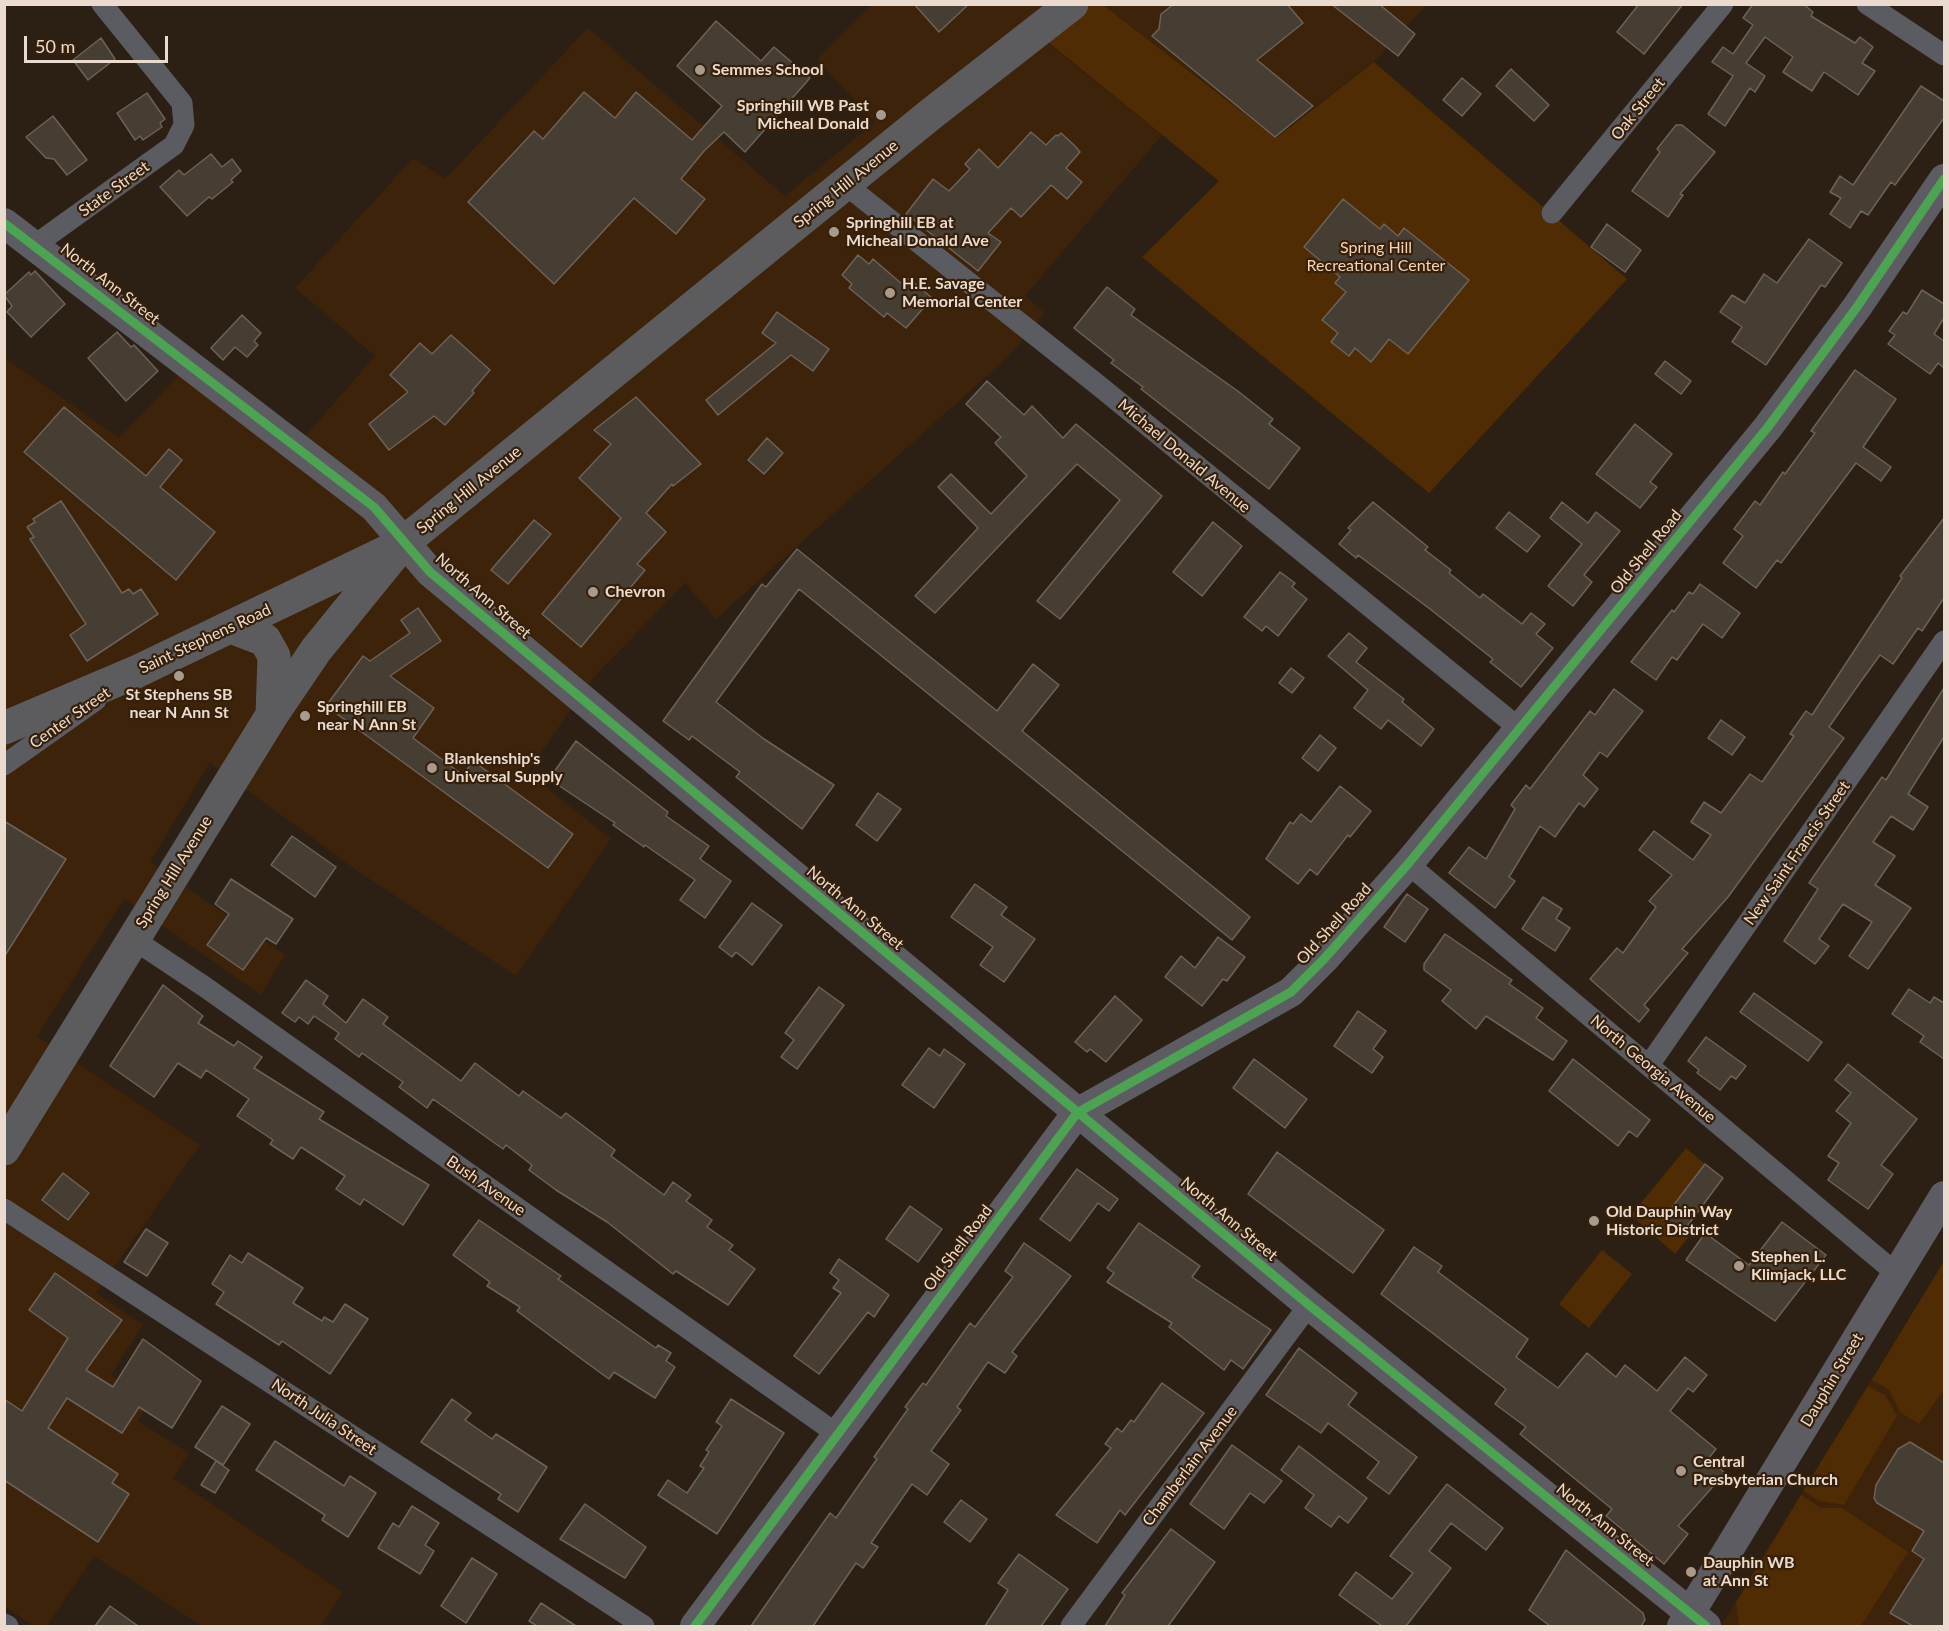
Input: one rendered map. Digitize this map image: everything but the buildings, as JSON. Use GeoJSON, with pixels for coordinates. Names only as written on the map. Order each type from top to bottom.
{"type":"FeatureCollection","features":[{"type":"Feature","properties":{"kind":"main road","name":"Spring Hill Avenue"},"geometry":{"type":"LineString","coordinates":[[4,1149],[272,715],[316,651],[403,543],[931,114],[1072,4]]}},
{"type":"Feature","properties":{"kind":"main road","name":"Saint Stephens Road"},"geometry":{"type":"LineString","coordinates":[[4,728],[136,672],[403,543]]}},
{"type":"Feature","properties":{"kind":"main road"},"geometry":{"type":"LineString","coordinates":[[231,627],[265,640],[274,656],[272,715]]}},
{"type":"Feature","properties":{"kind":"street","name":"State Street"},"geometry":{"type":"LineString","coordinates":[[35,245],[174,145],[184,125],[182,103],[102,4]]}},
{"type":"Feature","properties":{"kind":"street","name":"Oak Street"},"geometry":{"type":"LineString","coordinates":[[1552,213],[1724,4]]}},
{"type":"Feature","properties":{"kind":"street"},"geometry":{"type":"LineString","coordinates":[[1867,4],[1944,55]]}},
{"type":"Feature","properties":{"kind":"street","name":"Old Shell Road"},"geometry":{"type":"LineString","coordinates":[[704,1623],[837,1434],[1077,1113],[1291,992],[1324,959],[1408,864],[1768,426],[1857,307],[1944,179]]}},
{"type":"Feature","properties":{"kind":"street","name":"Michael Donald Avenue"},"geometry":{"type":"LineString","coordinates":[[846,185],[1098,385],[1520,729]]}},
{"type":"Feature","properties":{"kind":"street","name":"North Ann Street"},"geometry":{"type":"LineString","coordinates":[[4,223],[374,507],[430,572],[1077,1113],[1693,1622]]}},
{"type":"Feature","properties":{"kind":"street","name":"New Saint Francis Street"},"geometry":{"type":"LineString","coordinates":[[1649,1065],[1944,641]]}},
{"type":"Feature","properties":{"kind":"street","name":"Center Street"},"geometry":{"type":"LineString","coordinates":[[4,765],[136,672]]}},
{"type":"Feature","properties":{"kind":"street","name":"North Georgia Avenue"},"geometry":{"type":"LineString","coordinates":[[1408,864],[1897,1274]]}},
{"type":"Feature","properties":{"kind":"street","name":"Bush Avenue"},"geometry":{"type":"LineString","coordinates":[[133,939],[215,994],[837,1434]]}},
{"type":"Feature","properties":{"kind":"street","name":"Dauphin Street"},"geometry":{"type":"LineString","coordinates":[[1693,1622],[1944,1196]]}},
{"type":"Feature","properties":{"kind":"street","name":"North Julia Street"},"geometry":{"type":"LineString","coordinates":[[4,1209],[644,1626]]}},
{"type":"Feature","properties":{"kind":"street","name":"Chamberlain Avenue"},"geometry":{"type":"LineString","coordinates":[[1071,1626],[1309,1305]]}},
{"type":"Feature","properties":{"kind":"shaded area"},"geometry":{"type":"Polygon","coordinates":[[[872,5],[1086,5],[1043,39],[1162,135],[1025,296],[1045,313],[1008,357],[716,619],[685,583],[594,677],[527,772],[611,839],[516,976],[359,872],[210,763],[150,862],[285,955],[261,995],[124,899],[37,1036],[200,1145],[96,1293],[143,1325],[111,1375],[149,1402],[138,1421],[189,1453],[173,1478],[343,1592],[321,1626],[202,1626],[94,1556],[47,1626],[33,1626],[5,1606],[5,358],[119,438],[197,356],[302,440],[375,356],[295,288],[413,158],[445,179],[588,28],[785,196],[875,122],[817,60],[872,5]]]}},
{"type":"Feature","properties":{"kind":"shaded area"},"geometry":{"type":"Polygon","coordinates":[[[1103,5],[1426,5],[1374,62],[1275,137],[1103,5]]]}},
{"type":"Feature","properties":{"kind":"shaded area"},"geometry":{"type":"Polygon","coordinates":[[[1944,1261],[1944,1626],[1721,1626],[1814,1473],[1944,1261]]]}},
{"type":"Feature","properties":{"kind":"green space","name":"Spring Hill Recreational Center"},"geometry":{"type":"Polygon","coordinates":[[[1086,5],[1103,5],[1276,138],[1374,62],[1627,279],[1429,493],[1142,257],[1219,181],[1043,38],[1086,5]]]}},
{"type":"Feature","properties":{"kind":"green space"},"geometry":{"type":"Polygon","coordinates":[[[1686,1148],[1705,1164],[1663,1219],[1688,1238],[1675,1254],[1631,1215],[1686,1148]]]}},
{"type":"Feature","properties":{"kind":"green space"},"geometry":{"type":"Polygon","coordinates":[[[1602,1250],[1632,1274],[1589,1328],[1559,1304],[1602,1250]]]}},
{"type":"Feature","properties":{"kind":"green space"},"geometry":{"type":"Polygon","coordinates":[[[1944,1261],[1944,1390],[1919,1424],[1901,1413],[1889,1390],[1872,1380],[1944,1261]]]}},
{"type":"Feature","properties":{"kind":"green space"},"geometry":{"type":"Polygon","coordinates":[[[1868,1386],[1885,1395],[1897,1416],[1844,1505],[1819,1501],[1803,1491],[1868,1386]]]}},
{"type":"Feature","properties":{"kind":"green space"},"geometry":{"type":"Polygon","coordinates":[[[1801,1495],[1821,1508],[1842,1508],[1908,1552],[1861,1626],[1739,1626],[1736,1603],[1801,1495]]]}},
{"type":"Feature","properties":{"kind":"cycle path"},"geometry":{"type":"LineString","coordinates":[[695,1626],[1077,1113],[1291,992],[1324,959],[1408,864],[1768,427],[1857,307],[1944,179]]}},
{"type":"Feature","properties":{"kind":"cycle path"},"geometry":{"type":"LineString","coordinates":[[4,223],[374,507],[430,572],[1309,1305],[1706,1626]]}},
{"type":"Feature","properties":{"kind":"place","name":"Semmes School"},"geometry":{"type":"Point","coordinates":[700,70]}},
{"type":"Feature","properties":{"kind":"place","name":"Springhill WB Past Micheal Donald"},"geometry":{"type":"Point","coordinates":[881,115]}},
{"type":"Feature","properties":{"kind":"place","name":"Springhill EB at Micheal Donald Ave"},"geometry":{"type":"Point","coordinates":[834,232]}},
{"type":"Feature","properties":{"kind":"place","name":"H.E. Savage Memorial Center"},"geometry":{"type":"Point","coordinates":[890,293]}},
{"type":"Feature","properties":{"kind":"place","name":"Chevron"},"geometry":{"type":"Point","coordinates":[593,592]}},
{"type":"Feature","properties":{"kind":"place","name":"St Stephens SB near N Ann St"},"geometry":{"type":"Point","coordinates":[179,676]}},
{"type":"Feature","properties":{"kind":"place","name":"Springhill EB near N Ann St"},"geometry":{"type":"Point","coordinates":[305,716]}},
{"type":"Feature","properties":{"kind":"place","name":"Blankenship's Universal Supply"},"geometry":{"type":"Point","coordinates":[432,768]}},
{"type":"Feature","properties":{"kind":"place","name":"Old Dauphin Way Historic District"},"geometry":{"type":"Point","coordinates":[1594,1221]}},
{"type":"Feature","properties":{"kind":"place","name":"Stephen L. Klimjack, LLC"},"geometry":{"type":"Point","coordinates":[1739,1266]}},
{"type":"Feature","properties":{"kind":"place","name":"Central Presbyterian Church"},"geometry":{"type":"Point","coordinates":[1681,1471]}},
{"type":"Feature","properties":{"kind":"place","name":"Dauphin WB at Ann St"},"geometry":{"type":"Point","coordinates":[1691,1572]}}]}
